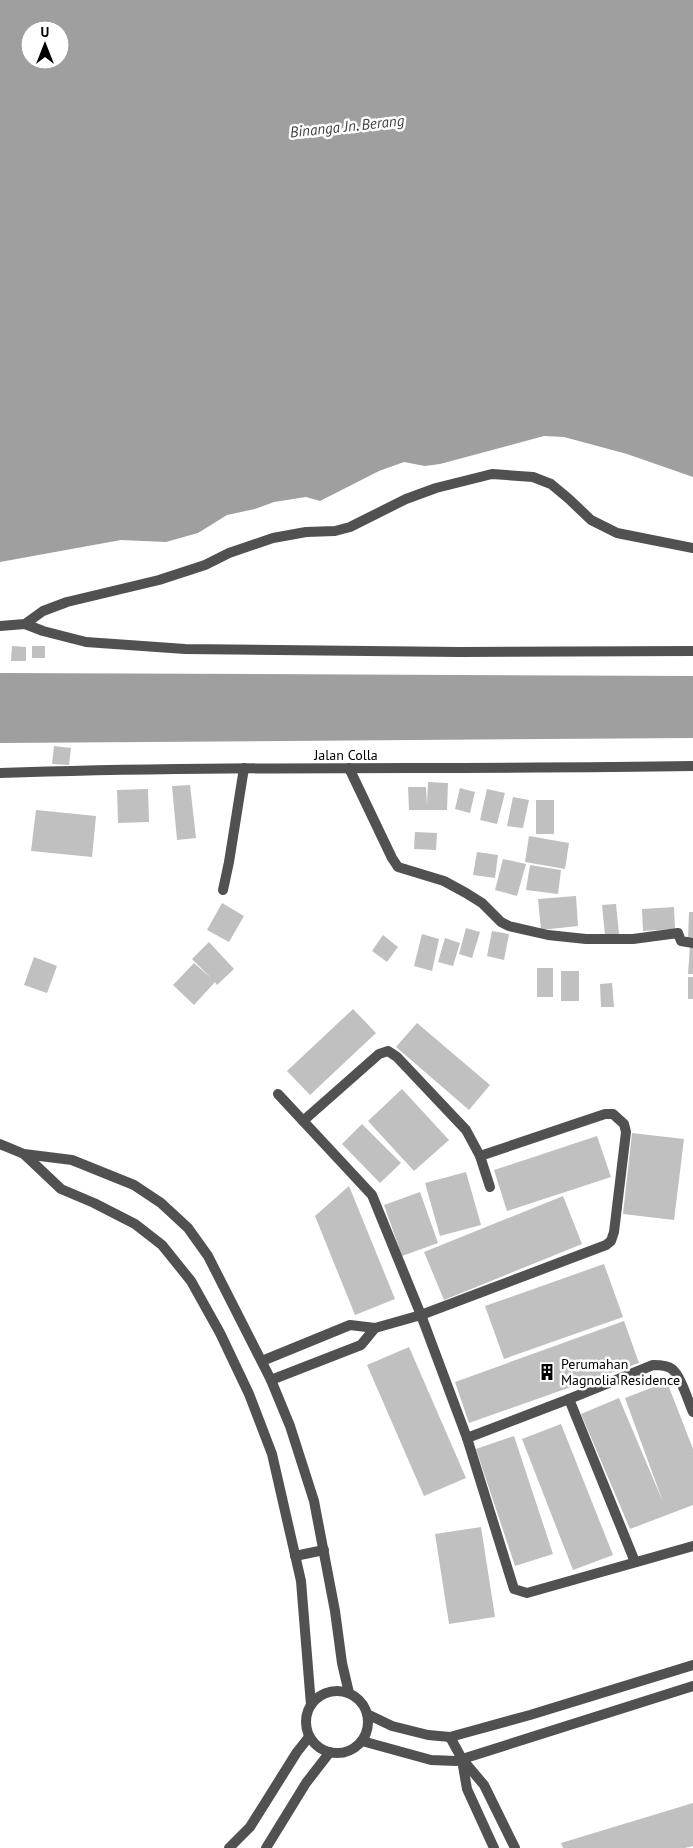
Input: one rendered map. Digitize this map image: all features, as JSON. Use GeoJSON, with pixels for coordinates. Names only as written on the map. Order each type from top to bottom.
{"type":"FeatureCollection","features":[{"type":"Feature","properties":{"kind":"street"},"geometry":{"type":"LineString","coordinates":[[25,624],[43,611],[67,602],[159,580],[274,538],[306,532],[335,531],[350,527],[406,499],[436,488],[492,474],[533,477],[551,484],[591,520],[617,533],[693,548]]}},
{"type":"Feature","properties":{"kind":"street"},"geometry":{"type":"LineString","coordinates":[[0,626],[25,624],[43,632],[86,642],[184,649],[449,652],[693,651]]}},
{"type":"Feature","properties":{"kind":"street","name":"Jalan Colla"},"geometry":{"type":"LineString","coordinates":[[0,773],[117,769],[693,766]]}},
{"type":"Feature","properties":{"kind":"street"},"geometry":{"type":"LineString","coordinates":[[223,890],[244,768]]}},
{"type":"Feature","properties":{"kind":"street"},"geometry":{"type":"LineString","coordinates":[[349,768],[398,867],[444,882],[466,893],[482,903],[509,926],[548,935],[595,939],[633,939],[678,933],[681,941],[693,943]]}},
{"type":"Feature","properties":{"kind":"street"},"geometry":{"type":"LineString","coordinates":[[303,1121],[379,1054],[388,1051],[397,1056],[466,1130],[480,1156],[490,1188]]}},
{"type":"Feature","properties":{"kind":"street"},"geometry":{"type":"LineString","coordinates":[[278,1094],[372,1195],[421,1315],[467,1438],[514,1589],[527,1593],[693,1546]]}},
{"type":"Feature","properties":{"kind":"street"},"geometry":{"type":"LineString","coordinates":[[262,1361],[350,1325],[375,1328],[421,1315],[606,1245],[611,1241],[614,1232],[626,1132],[624,1124],[613,1114],[605,1114],[480,1156]]}},
{"type":"Feature","properties":{"kind":"street"},"geometry":{"type":"LineString","coordinates":[[0,1144],[24,1154],[72,1160],[134,1185],[161,1203],[188,1228],[208,1256],[272,1380],[290,1426],[314,1501],[336,1611],[342,1663],[349,1693]]}},
{"type":"Feature","properties":{"kind":"street"},"geometry":{"type":"LineString","coordinates":[[24,1154],[61,1189],[135,1224],[162,1245],[191,1281],[224,1342],[249,1394],[272,1454],[301,1581],[311,1704]]}},
{"type":"Feature","properties":{"kind":"street"},"geometry":{"type":"LineString","coordinates":[[272,1380],[361,1344],[375,1328]]}},
{"type":"Feature","properties":{"kind":"street"},"geometry":{"type":"LineString","coordinates":[[467,1438],[653,1365],[660,1364],[673,1369],[693,1412]]}},
{"type":"Feature","properties":{"kind":"street"},"geometry":{"type":"LineString","coordinates":[[569,1399],[635,1562]]}},
{"type":"Feature","properties":{"kind":"street"},"geometry":{"type":"LineString","coordinates":[[296,1556],[324,1550]]}},
{"type":"Feature","properties":{"kind":"street"},"geometry":{"type":"LineString","coordinates":[[367,1714],[392,1726],[428,1735],[450,1737],[530,1715],[693,1665]]}},
{"type":"Feature","properties":{"kind":"street"},"geometry":{"type":"LineString","coordinates":[[362,1740],[431,1760],[456,1761],[693,1686]]}},
{"type":"Feature","properties":{"kind":"street"},"geometry":{"type":"LineString","coordinates":[[331,1691],[349,1693],[357,1698],[367,1714],[368,1723],[362,1740],[348,1751],[339,1753],[322,1749],[309,1737],[305,1720],[311,1704],[316,1698],[331,1691]]}},
{"type":"Feature","properties":{"kind":"street"},"geometry":{"type":"LineString","coordinates":[[228,1848],[250,1827],[297,1752],[309,1737]]}},
{"type":"Feature","properties":{"kind":"street"},"geometry":{"type":"LineString","coordinates":[[450,1737],[462,1759],[484,1785],[515,1848]]}},
{"type":"Feature","properties":{"kind":"street"},"geometry":{"type":"LineString","coordinates":[[266,1848],[306,1783],[330,1752]]}},
{"type":"Feature","properties":{"kind":"street"},"geometry":{"type":"LineString","coordinates":[[462,1759],[467,1789],[494,1848]]}},
{"type":"Feature","properties":{"kind":"water","name":"Binanga Jn. Berang"},"geometry":{"type":"Polygon","coordinates":[[[0,0],[693,0],[693,477],[627,454],[564,437],[544,436],[440,464],[425,466],[404,462],[379,471],[320,501],[306,497],[274,502],[255,509],[227,515],[198,533],[166,542],[121,540],[0,562],[0,0]]]}},
{"type":"Feature","properties":{"kind":"water"},"geometry":{"type":"Polygon","coordinates":[[[0,673],[693,676],[693,738],[0,743],[0,673]]]}},
{"type":"Feature","properties":{"kind":"building"},"geometry":{"type":"Polygon","coordinates":[[[12,646],[26,647],[26,661],[11,661],[12,646]]]}},
{"type":"Feature","properties":{"kind":"building"},"geometry":{"type":"Polygon","coordinates":[[[32,646],[45,646],[45,658],[32,658],[32,646]]]}},
{"type":"Feature","properties":{"kind":"building"},"geometry":{"type":"Polygon","coordinates":[[[54,746],[71,748],[69,765],[52,764],[54,746]]]}},
{"type":"Feature","properties":{"kind":"building"},"geometry":{"type":"Polygon","coordinates":[[[428,782],[448,783],[447,810],[409,810],[408,787],[426,787],[427,805],[428,782]]]}},
{"type":"Feature","properties":{"kind":"building"},"geometry":{"type":"Polygon","coordinates":[[[190,785],[196,838],[177,840],[172,786],[190,785]]]}},
{"type":"Feature","properties":{"kind":"building"},"geometry":{"type":"Polygon","coordinates":[[[460,788],[475,792],[470,813],[455,809],[460,788]]]}},
{"type":"Feature","properties":{"kind":"building"},"geometry":{"type":"Polygon","coordinates":[[[148,789],[149,822],[118,823],[117,790],[148,789]]]}},
{"type":"Feature","properties":{"kind":"building"},"geometry":{"type":"Polygon","coordinates":[[[487,789],[505,793],[497,824],[480,820],[487,789]]]}},
{"type":"Feature","properties":{"kind":"building"},"geometry":{"type":"Polygon","coordinates":[[[513,797],[529,800],[523,828],[507,826],[513,797]]]}},
{"type":"Feature","properties":{"kind":"building"},"geometry":{"type":"Polygon","coordinates":[[[536,800],[554,800],[554,834],[536,834],[536,800]]]}},
{"type":"Feature","properties":{"kind":"building"},"geometry":{"type":"Polygon","coordinates":[[[36,810],[96,816],[92,857],[31,851],[36,810]]]}},
{"type":"Feature","properties":{"kind":"building"},"geometry":{"type":"Polygon","coordinates":[[[415,832],[437,833],[436,850],[414,849],[415,832]]]}},
{"type":"Feature","properties":{"kind":"building"},"geometry":{"type":"Polygon","coordinates":[[[529,836],[569,843],[565,869],[525,862],[529,836]]]}},
{"type":"Feature","properties":{"kind":"building"},"geometry":{"type":"Polygon","coordinates":[[[477,852],[498,855],[495,878],[473,875],[477,852]]]}},
{"type":"Feature","properties":{"kind":"building"},"geometry":{"type":"Polygon","coordinates":[[[503,859],[526,864],[517,896],[495,890],[503,859]]]}},
{"type":"Feature","properties":{"kind":"building"},"geometry":{"type":"Polygon","coordinates":[[[530,865],[561,870],[558,894],[526,890],[530,865]]]}},
{"type":"Feature","properties":{"kind":"building"},"geometry":{"type":"Polygon","coordinates":[[[576,896],[578,926],[541,930],[538,899],[576,896]]]}},
{"type":"Feature","properties":{"kind":"building"},"geometry":{"type":"Polygon","coordinates":[[[222,903],[244,916],[229,942],[207,930],[222,903]]]}},
{"type":"Feature","properties":{"kind":"building"},"geometry":{"type":"Polygon","coordinates":[[[616,904],[619,934],[605,935],[602,905],[616,904]]]}},
{"type":"Feature","properties":{"kind":"building"},"geometry":{"type":"Polygon","coordinates":[[[674,907],[675,929],[643,931],[642,909],[674,907]]]}},
{"type":"Feature","properties":{"kind":"building"},"geometry":{"type":"Polygon","coordinates":[[[689,912],[693,912],[693,940],[688,940],[689,912]]]}},
{"type":"Feature","properties":{"kind":"building"},"geometry":{"type":"Polygon","coordinates":[[[466,928],[480,932],[472,958],[459,954],[466,928]]]}},
{"type":"Feature","properties":{"kind":"building"},"geometry":{"type":"Polygon","coordinates":[[[492,931],[509,934],[504,960],[487,956],[492,931]]]}},
{"type":"Feature","properties":{"kind":"building"},"geometry":{"type":"Polygon","coordinates":[[[422,934],[439,939],[432,971],[414,966],[422,934]]]}},
{"type":"Feature","properties":{"kind":"building"},"geometry":{"type":"Polygon","coordinates":[[[383,935],[398,947],[387,962],[372,951],[383,935]]]}},
{"type":"Feature","properties":{"kind":"building"},"geometry":{"type":"Polygon","coordinates":[[[445,938],[460,943],[453,966],[438,962],[445,938]]]}},
{"type":"Feature","properties":{"kind":"building"},"geometry":{"type":"Polygon","coordinates":[[[209,942],[234,969],[217,985],[215,982],[194,1005],[173,985],[194,963],[212,979],[192,959],[209,942]]]}},
{"type":"Feature","properties":{"kind":"building"},"geometry":{"type":"Polygon","coordinates":[[[690,946],[693,946],[693,974],[688,974],[690,946]]]}},
{"type":"Feature","properties":{"kind":"building"},"geometry":{"type":"Polygon","coordinates":[[[34,957],[57,966],[47,993],[24,985],[34,957]]]}},
{"type":"Feature","properties":{"kind":"building"},"geometry":{"type":"Polygon","coordinates":[[[537,968],[553,968],[553,997],[537,997],[537,968]]]}},
{"type":"Feature","properties":{"kind":"building"},"geometry":{"type":"Polygon","coordinates":[[[561,971],[579,971],[579,1001],[561,1001],[561,971]]]}},
{"type":"Feature","properties":{"kind":"building"},"geometry":{"type":"Polygon","coordinates":[[[688,977],[693,977],[693,999],[688,999],[688,977]]]}},
{"type":"Feature","properties":{"kind":"building"},"geometry":{"type":"Polygon","coordinates":[[[612,983],[614,1007],[601,1007],[600,984],[612,983]]]}},
{"type":"Feature","properties":{"kind":"building"},"geometry":{"type":"Polygon","coordinates":[[[353,1009],[376,1033],[310,1095],[287,1071],[353,1009]]]}},
{"type":"Feature","properties":{"kind":"building"},"geometry":{"type":"Polygon","coordinates":[[[417,1023],[490,1085],[469,1110],[396,1047],[417,1023]]]}},
{"type":"Feature","properties":{"kind":"building"},"geometry":{"type":"Polygon","coordinates":[[[402,1089],[449,1140],[414,1171],[368,1121],[402,1089]]]}},
{"type":"Feature","properties":{"kind":"building"},"geometry":{"type":"Polygon","coordinates":[[[362,1124],[401,1163],[380,1183],[342,1144],[362,1124]]]}},
{"type":"Feature","properties":{"kind":"building"},"geometry":{"type":"Polygon","coordinates":[[[632,1133],[684,1139],[674,1220],[623,1214],[632,1133]]]}},
{"type":"Feature","properties":{"kind":"building"},"geometry":{"type":"Polygon","coordinates":[[[597,1136],[611,1177],[507,1211],[494,1170],[597,1136]]]}},
{"type":"Feature","properties":{"kind":"building"},"geometry":{"type":"Polygon","coordinates":[[[466,1172],[481,1225],[440,1236],[425,1183],[466,1172]]]}},
{"type":"Feature","properties":{"kind":"building"},"geometry":{"type":"Polygon","coordinates":[[[349,1186],[395,1299],[355,1315],[315,1216],[349,1186]]]}},
{"type":"Feature","properties":{"kind":"building"},"geometry":{"type":"Polygon","coordinates":[[[420,1192],[438,1243],[402,1256],[384,1205],[420,1192]]]}},
{"type":"Feature","properties":{"kind":"building"},"geometry":{"type":"Polygon","coordinates":[[[563,1196],[582,1244],[444,1300],[424,1252],[563,1196]]]}},
{"type":"Feature","properties":{"kind":"building","name":"Perumahan Magnolia Residence"},"geometry":{"type":"Polygon","coordinates":[[[604,1264],[623,1317],[504,1359],[485,1306],[604,1264]]]}},
{"type":"Feature","properties":{"kind":"building","name":"Perumahan Magnolia Residence"},"geometry":{"type":"Polygon","coordinates":[[[624,1321],[639,1363],[469,1423],[455,1382],[624,1321]]]}},
{"type":"Feature","properties":{"kind":"building"},"geometry":{"type":"Polygon","coordinates":[[[409,1347],[466,1478],[424,1496],[367,1365],[409,1347]]]}},
{"type":"Feature","properties":{"kind":"building"},"geometry":{"type":"Polygon","coordinates":[[[667,1382],[693,1449],[693,1505],[630,1529],[581,1414],[619,1398],[663,1502],[625,1398],[667,1382]]]}},
{"type":"Feature","properties":{"kind":"building","name":"Perumahan Magnolia Residence"},"geometry":{"type":"Polygon","coordinates":[[[561,1424],[613,1555],[573,1570],[522,1439],[561,1424]]]}},
{"type":"Feature","properties":{"kind":"building"},"geometry":{"type":"Polygon","coordinates":[[[514,1436],[553,1554],[515,1566],[476,1449],[514,1436]]]}},
{"type":"Feature","properties":{"kind":"building"},"geometry":{"type":"Polygon","coordinates":[[[481,1527],[495,1617],[449,1624],[435,1534],[481,1527]]]}},
{"type":"Feature","properties":{"kind":"building"},"geometry":{"type":"Polygon","coordinates":[[[693,1803],[693,1846],[685,1848],[563,1848],[561,1843],[693,1803]]]}},
{"type":"Feature","properties":{"kind":"place","name":"Perumahan Magnolia Residence"},"geometry":{"type":"Point","coordinates":[547,1372]}}]}
